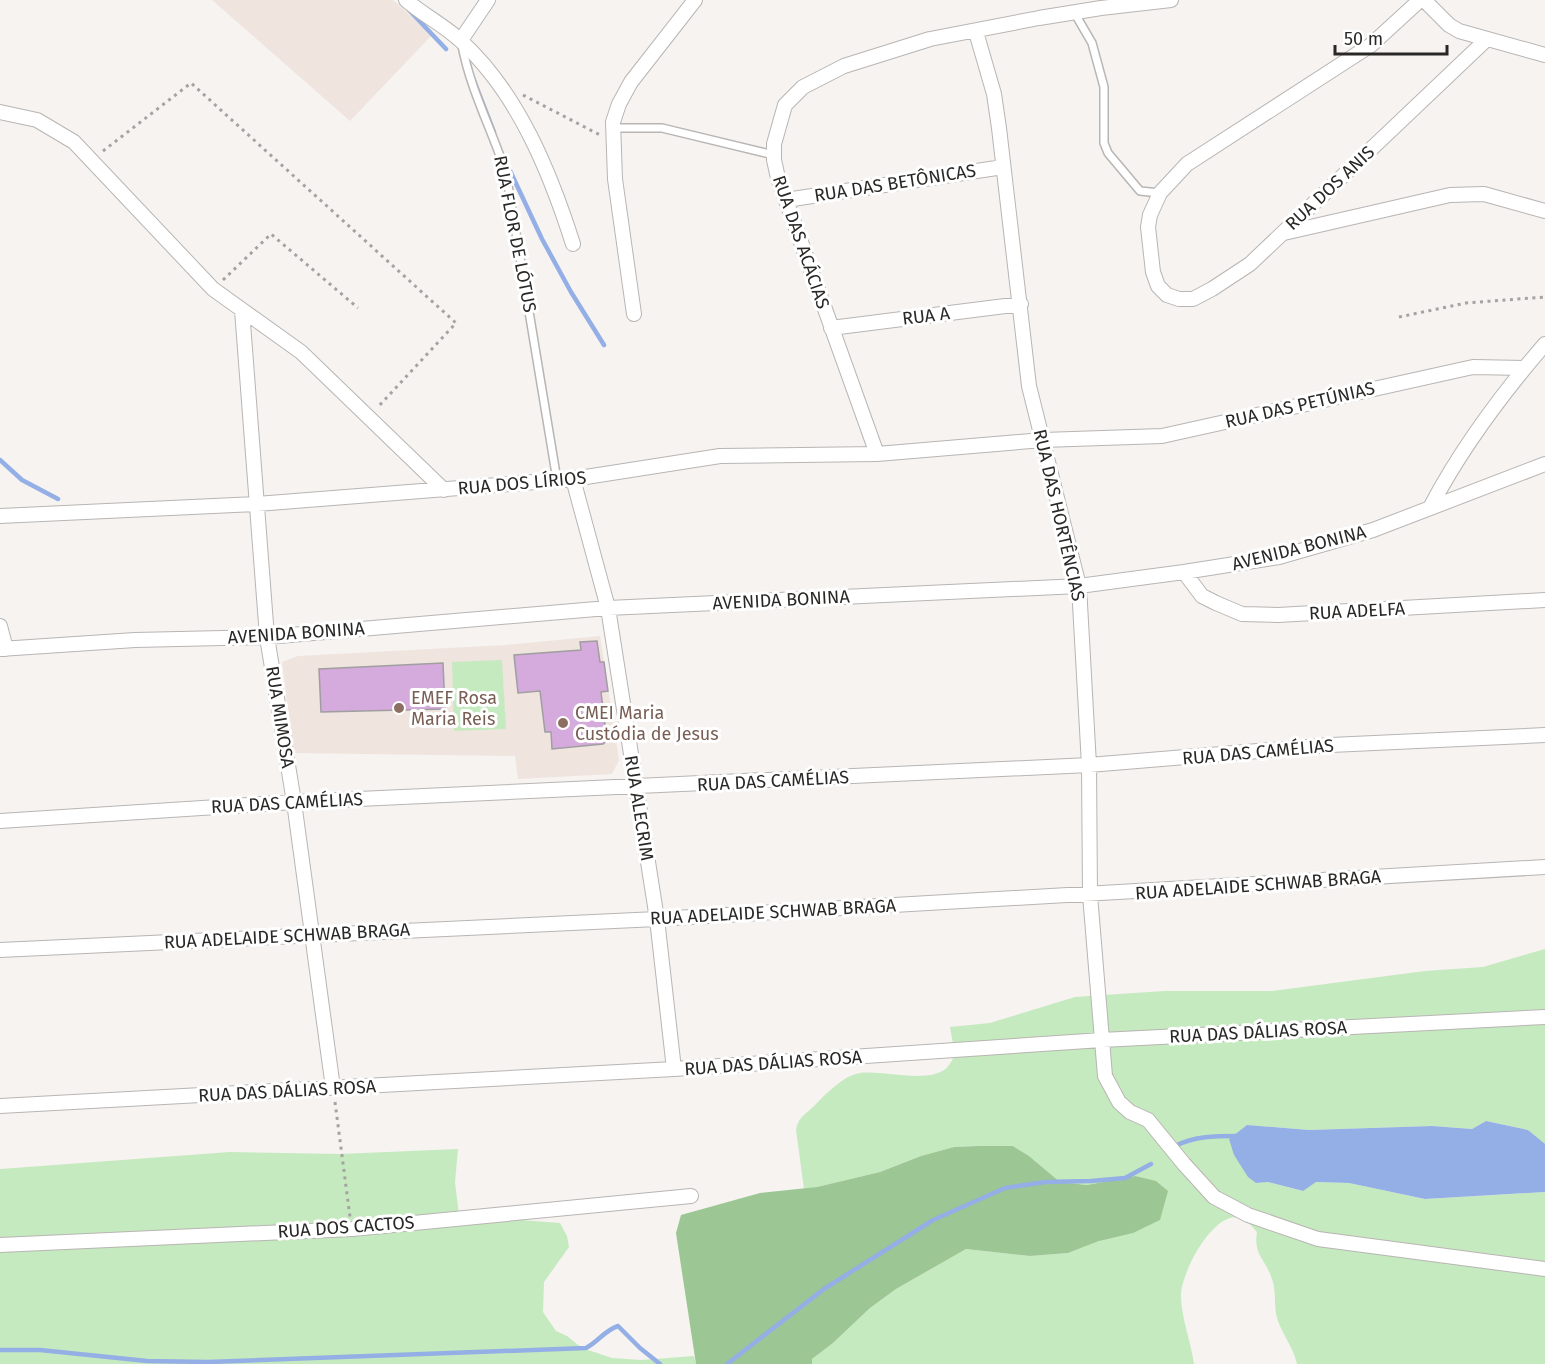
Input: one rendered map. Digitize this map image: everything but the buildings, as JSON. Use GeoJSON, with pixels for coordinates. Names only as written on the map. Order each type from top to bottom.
{"type":"FeatureCollection","features":[{"type":"Feature","properties":{"kind":"street"},"geometry":{"type":"LineString","coordinates":[[405,0],[461,40],[500,84],[542,158],[573,244]]}},
{"type":"Feature","properties":{"kind":"street"},"geometry":{"type":"LineString","coordinates":[[461,40],[488,0]]}},
{"type":"Feature","properties":{"kind":"street"},"geometry":{"type":"LineString","coordinates":[[634,314],[615,179],[612,135],[619,104],[631,82],[696,0]]}},
{"type":"Feature","properties":{"kind":"street"},"geometry":{"type":"LineString","coordinates":[[1086,0],[1101,8]]}},
{"type":"Feature","properties":{"kind":"street","name":"RUA DAS ACÁCIAS"},"geometry":{"type":"LineString","coordinates":[[877,454],[778,178],[774,144],[786,105],[803,87],[844,66],[930,39],[1074,12],[1171,0]]}},
{"type":"Feature","properties":{"kind":"street"},"geometry":{"type":"LineString","coordinates":[[1160,193],[1188,164],[1371,45],[1422,0],[1449,25],[1459,31],[1545,55]]}},
{"type":"Feature","properties":{"kind":"street","name":"RUA DAS HORTÊNCIAS"},"geometry":{"type":"LineString","coordinates":[[976,32],[994,94],[1021,304],[1029,386],[1079,586],[1089,765],[1090,895],[1105,1076],[1119,1102],[1130,1112],[1148,1120],[1214,1197],[1248,1215],[1318,1239],[1545,1269]]}},
{"type":"Feature","properties":{"kind":"street","name":"RUA DOS ANIS"},"geometry":{"type":"LineString","coordinates":[[1160,193],[1150,215],[1148,227],[1151,260],[1158,286],[1167,295],[1179,299],[1193,299],[1250,264],[1487,39]]}},
{"type":"Feature","properties":{"kind":"street"},"geometry":{"type":"LineString","coordinates":[[0,112],[37,120],[74,142],[213,289],[301,352],[444,490]]}},
{"type":"Feature","properties":{"kind":"street","name":"RUA DAS BETÔNICAS"},"geometry":{"type":"LineString","coordinates":[[786,200],[1003,167]]}},
{"type":"Feature","properties":{"kind":"street"},"geometry":{"type":"LineString","coordinates":[[1282,233],[1450,195],[1484,194],[1545,211]]}},
{"type":"Feature","properties":{"kind":"street","name":"RUA A"},"geometry":{"type":"LineString","coordinates":[[831,328],[1021,304]]}},
{"type":"Feature","properties":{"kind":"street","name":"RUA MIMOSA"},"geometry":{"type":"LineString","coordinates":[[242,310],[267,637],[294,802],[333,1088]]}},
{"type":"Feature","properties":{"kind":"street"},"geometry":{"type":"LineString","coordinates":[[1431,507],[1462,450],[1545,344]]}},
{"type":"Feature","properties":{"kind":"street","name":"RUA DAS PETÚNIAS"},"geometry":{"type":"LineString","coordinates":[[1043,440],[1162,436],[1473,367],[1524,368]]}},
{"type":"Feature","properties":{"kind":"street","name":"RUA DOS LÍRIOS"},"geometry":{"type":"LineString","coordinates":[[0,516],[257,504],[444,490],[573,479],[720,456],[877,454],[1043,440]]}},
{"type":"Feature","properties":{"kind":"street","name":"AVENIDA BONINA"},"geometry":{"type":"LineString","coordinates":[[3,649],[135,640],[267,637],[608,608],[1079,586],[1279,556],[1373,530],[1545,464]]}},
{"type":"Feature","properties":{"kind":"street","name":"RUA ALECRIM"},"geometry":{"type":"LineString","coordinates":[[573,479],[608,608],[657,918],[674,1069]]}},
{"type":"Feature","properties":{"kind":"street","name":"RUA ADELFA"},"geometry":{"type":"LineString","coordinates":[[1184,572],[1202,596],[1242,614],[1278,615],[1545,600]]}},
{"type":"Feature","properties":{"kind":"street"},"geometry":{"type":"LineString","coordinates":[[0,626],[3,649]]}},
{"type":"Feature","properties":{"kind":"street","name":"RUA DAS CAMÉLIAS"},"geometry":{"type":"LineString","coordinates":[[0,821],[294,802],[1089,765],[1331,746],[1545,735]]}},
{"type":"Feature","properties":{"kind":"street","name":"RUA ADELAIDE SCHWAB BRAGA"},"geometry":{"type":"LineString","coordinates":[[0,950],[1090,895],[1545,867]]}},
{"type":"Feature","properties":{"kind":"street","name":"RUA DAS DÁLIAS ROSA"},"geometry":{"type":"LineString","coordinates":[[0,1106],[674,1069],[1102,1040],[1545,1017]]}},
{"type":"Feature","properties":{"kind":"street","name":"RUA DOS CACTOS"},"geometry":{"type":"LineString","coordinates":[[0,1245],[352,1229],[691,1196]]}},
{"type":"Feature","properties":{"kind":"lane"},"geometry":{"type":"LineString","coordinates":[[1074,12],[1092,43],[1104,87],[1104,143],[1108,153],[1140,190],[1160,193]]}},
{"type":"Feature","properties":{"kind":"lane","name":"RUA FLOR DE LÓTUS"},"geometry":{"type":"LineString","coordinates":[[461,40],[476,95],[506,173],[557,480]]}},
{"type":"Feature","properties":{"kind":"lane"},"geometry":{"type":"LineString","coordinates":[[612,135],[662,128],[774,155]]}},
{"type":"Feature","properties":{"kind":"path"},"geometry":{"type":"LineString","coordinates":[[92,160],[191,83],[456,323],[368,418]]}},
{"type":"Feature","properties":{"kind":"path"},"geometry":{"type":"LineString","coordinates":[[500,84],[612,135]]}},
{"type":"Feature","properties":{"kind":"path"},"geometry":{"type":"LineString","coordinates":[[213,289],[271,234],[358,309]]}},
{"type":"Feature","properties":{"kind":"path"},"geometry":{"type":"LineString","coordinates":[[1399,317],[1466,303],[1545,297]]}},
{"type":"Feature","properties":{"kind":"path"},"geometry":{"type":"LineString","coordinates":[[333,1088],[352,1229]]}},
{"type":"Feature","properties":{"kind":"shaded area"},"geometry":{"type":"Polygon","coordinates":[[[212,0],[393,0],[432,35],[350,121],[212,0]]]}},
{"type":"Feature","properties":{"kind":"shaded area","name":"EMEF Rosa Maria Reis"},"geometry":{"type":"Polygon","coordinates":[[[600,636],[619,760],[612,774],[518,779],[515,756],[293,753],[282,662],[298,656],[506,645],[600,636]]]}},
{"type":"Feature","properties":{"kind":"green space"},"geometry":{"type":"Polygon","coordinates":[[[502,660],[506,729],[454,731],[452,662],[502,660]]]}},
{"type":"Feature","properties":{"kind":"green space"},"geometry":{"type":"Polygon","coordinates":[[[1545,949],[1545,1145],[1528,1130],[1486,1121],[1472,1129],[1432,1126],[1309,1130],[1247,1125],[1234,1155],[1256,1183],[1268,1182],[1302,1191],[1315,1182],[1349,1183],[1425,1199],[1545,1192],[1545,1364],[1297,1364],[1278,1321],[1273,1284],[1258,1252],[1257,1232],[1245,1220],[1232,1218],[1222,1222],[1201,1244],[1183,1285],[1181,1295],[1183,1312],[1194,1364],[812,1364],[812,1359],[833,1343],[870,1308],[896,1289],[966,1249],[1030,1256],[1068,1253],[1099,1241],[1135,1176],[1087,1185],[1060,1182],[1013,1146],[978,1146],[954,1147],[921,1156],[880,1172],[804,1189],[797,1126],[806,1113],[841,1081],[860,1073],[915,1076],[936,1074],[946,1069],[955,1055],[950,1027],[990,1023],[1075,997],[1164,991],[1272,991],[1425,971],[1483,967],[1545,949]]]}},
{"type":"Feature","properties":{"kind":"green space"},"geometry":{"type":"Polygon","coordinates":[[[1013,1146],[1060,1182],[1087,1185],[1135,1176],[1156,1181],[1168,1191],[1160,1220],[1133,1233],[1099,1241],[1068,1253],[1030,1256],[966,1249],[896,1289],[870,1308],[833,1343],[812,1359],[812,1364],[696,1364],[676,1233],[681,1215],[760,1193],[817,1187],[880,1172],[921,1156],[954,1147],[1013,1146]]]}},
{"type":"Feature","properties":{"kind":"green space"},"geometry":{"type":"Polygon","coordinates":[[[458,1149],[455,1182],[459,1215],[560,1223],[567,1236],[569,1247],[544,1282],[543,1312],[556,1331],[567,1336],[582,1348],[612,1358],[641,1360],[694,1356],[696,1364],[0,1364],[0,1169],[230,1152],[340,1154],[458,1149]]]}},
{"type":"Feature","properties":{"kind":"water"},"geometry":{"type":"Polygon","coordinates":[[[1486,1121],[1528,1130],[1545,1144],[1545,1192],[1425,1199],[1349,1183],[1316,1182],[1303,1191],[1268,1182],[1256,1183],[1248,1177],[1234,1155],[1229,1139],[1247,1125],[1309,1130],[1432,1126],[1472,1129],[1486,1121]]]}},
{"type":"Feature","properties":{"kind":"waterway"},"geometry":{"type":"LineString","coordinates":[[409,10],[446,49]]}},
{"type":"Feature","properties":{"kind":"waterway"},"geometry":{"type":"LineString","coordinates":[[473,78],[494,132]]}},
{"type":"Feature","properties":{"kind":"waterway"},"geometry":{"type":"LineString","coordinates":[[505,160],[542,239],[604,345]]}},
{"type":"Feature","properties":{"kind":"waterway"},"geometry":{"type":"LineString","coordinates":[[0,460],[22,480],[58,499]]}},
{"type":"Feature","properties":{"kind":"waterway"},"geometry":{"type":"LineString","coordinates":[[1175,1146],[1198,1138],[1237,1136]]}},
{"type":"Feature","properties":{"kind":"waterway"},"geometry":{"type":"LineString","coordinates":[[727,1364],[824,1289],[933,1220],[1005,1188],[1045,1182],[1125,1178],[1151,1164]]}},
{"type":"Feature","properties":{"kind":"waterway"},"geometry":{"type":"LineString","coordinates":[[0,1350],[40,1350],[147,1361],[208,1362],[586,1348],[609,1330],[618,1326],[660,1364]]}},
{"type":"Feature","properties":{"kind":"place","name":"EMEF Rosa Maria Reis"},"geometry":{"type":"Point","coordinates":[399,708]}},
{"type":"Feature","properties":{"kind":"place","name":"CMEI Maria Custódia de Jesus"},"geometry":{"type":"Point","coordinates":[563,723]}}]}
